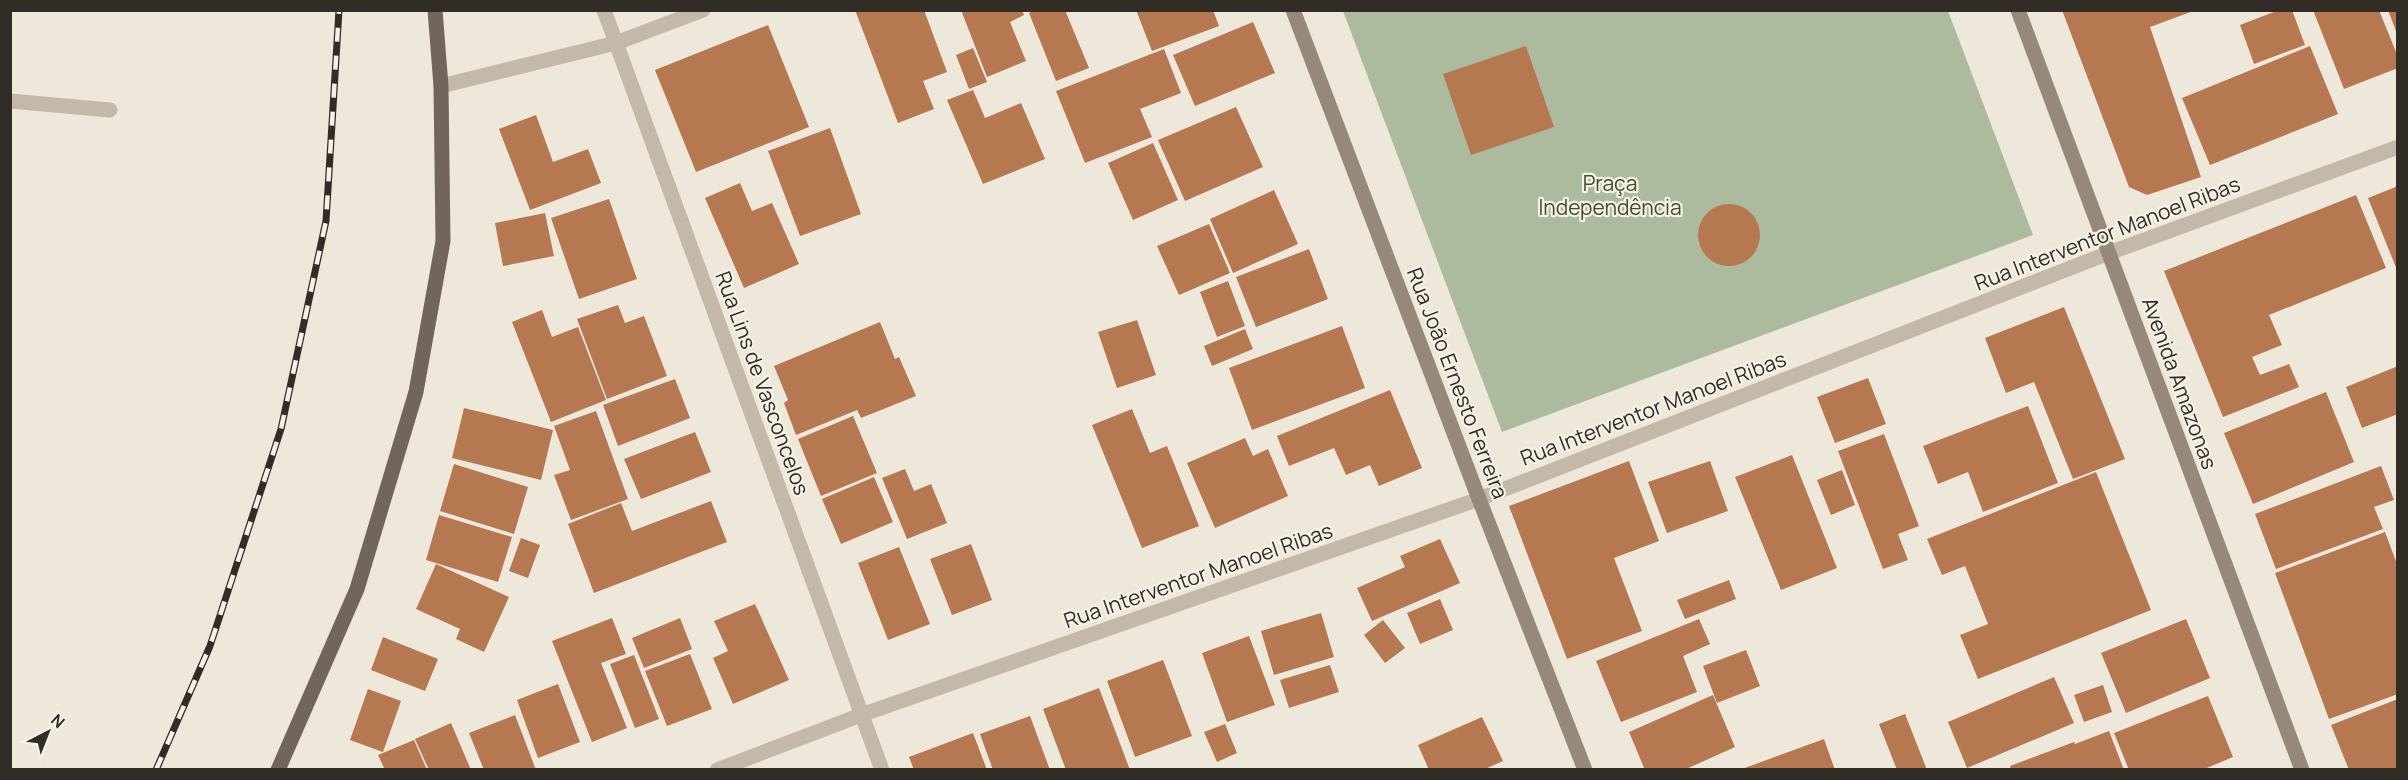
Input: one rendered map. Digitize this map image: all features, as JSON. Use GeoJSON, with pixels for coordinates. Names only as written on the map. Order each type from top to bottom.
{"type":"FeatureCollection","features":[{"type":"Feature","properties":{"kind":"main road"},"geometry":{"type":"LineString","coordinates":[[278,770],[357,589],[416,392],[443,241],[441,86],[435,10]]}},
{"type":"Feature","properties":{"kind":"street","name":"Rua Lins de Vasconcelos"},"geometry":{"type":"LineString","coordinates":[[604,10],[882,770]]}},
{"type":"Feature","properties":{"kind":"street"},"geometry":{"type":"LineString","coordinates":[[441,86],[616,43],[703,10]]}},
{"type":"Feature","properties":{"kind":"street","name":"Rua João Ernesto Ferreira"},"geometry":{"type":"LineString","coordinates":[[1293,10],[1479,499],[1586,770]]}},
{"type":"Feature","properties":{"kind":"street","name":"Avenida Amazonas"},"geometry":{"type":"LineString","coordinates":[[2018,10],[2302,770]]}},
{"type":"Feature","properties":{"kind":"street"},"geometry":{"type":"LineString","coordinates":[[10,101],[110,110]]}},
{"type":"Feature","properties":{"kind":"street","name":"Rua Interventor Manoel Ribas"},"geometry":{"type":"LineString","coordinates":[[717,770],[861,715],[1479,499],[2109,253],[2397,147]]}},
{"type":"Feature","properties":{"kind":"green space","name":"Praça Independência"},"geometry":{"type":"Polygon","coordinates":[[[1343,11],[1948,11],[2033,235],[1502,432],[1343,11]]]}},
{"type":"Feature","properties":{"kind":"building"},"geometry":{"type":"Polygon","coordinates":[[[855,10],[924,10],[947,72],[923,81],[934,109],[898,123],[855,10]]]}},
{"type":"Feature","properties":{"kind":"building"},"geometry":{"type":"Polygon","coordinates":[[[961,10],[1022,10],[1024,15],[1010,22],[1026,61],[987,77],[961,10]]]}},
{"type":"Feature","properties":{"kind":"building"},"geometry":{"type":"Polygon","coordinates":[[[1036,10],[1065,10],[1089,68],[1056,81],[1029,13],[1036,10]]]}},
{"type":"Feature","properties":{"kind":"building"},"geometry":{"type":"Polygon","coordinates":[[[1136,10],[1213,10],[1219,26],[1152,51],[1136,10]]]}},
{"type":"Feature","properties":{"kind":"building"},"geometry":{"type":"Polygon","coordinates":[[[2062,10],[2196,10],[2150,27],[2201,177],[2147,195],[2129,187],[2062,10]]]}},
{"type":"Feature","properties":{"kind":"building"},"geometry":{"type":"Polygon","coordinates":[[[2279,10],[2292,10],[2305,45],[2254,64],[2240,25],[2279,10]]]}},
{"type":"Feature","properties":{"kind":"building"},"geometry":{"type":"Polygon","coordinates":[[[2313,10],[2379,10],[2398,57],[2398,68],[2344,89],[2313,10]]]}},
{"type":"Feature","properties":{"kind":"building"},"geometry":{"type":"Polygon","coordinates":[[[2388,10],[2398,10],[2398,34],[2397,34],[2388,10]]]}},
{"type":"Feature","properties":{"kind":"building"},"geometry":{"type":"Polygon","coordinates":[[[1253,22],[1275,73],[1195,106],[1173,55],[1253,22]]]}},
{"type":"Feature","properties":{"kind":"building"},"geometry":{"type":"Polygon","coordinates":[[[768,25],[809,127],[696,172],[655,70],[768,25]]]}},
{"type":"Feature","properties":{"kind":"building"},"geometry":{"type":"Polygon","coordinates":[[[1526,46],[1554,127],[1471,155],[1443,74],[1526,46]]]}},
{"type":"Feature","properties":{"kind":"building"},"geometry":{"type":"Polygon","coordinates":[[[2310,46],[2338,114],[2210,165],[2182,98],[2310,46]]]}},
{"type":"Feature","properties":{"kind":"building"},"geometry":{"type":"Polygon","coordinates":[[[973,48],[987,82],[969,89],[956,55],[973,48]]]}},
{"type":"Feature","properties":{"kind":"building"},"geometry":{"type":"Polygon","coordinates":[[[1164,49],[1181,93],[1140,109],[1152,137],[1085,163],[1056,91],[1164,49]]]}},
{"type":"Feature","properties":{"kind":"building"},"geometry":{"type":"Polygon","coordinates":[[[973,90],[985,118],[1021,103],[1045,159],[983,184],[947,100],[973,90]]]}},
{"type":"Feature","properties":{"kind":"building"},"geometry":{"type":"Polygon","coordinates":[[[1236,107],[1263,167],[1185,201],[1158,140],[1236,107]]]}},
{"type":"Feature","properties":{"kind":"building"},"geometry":{"type":"Polygon","coordinates":[[[536,115],[553,162],[588,149],[601,183],[530,210],[499,129],[536,115]]]}},
{"type":"Feature","properties":{"kind":"building"},"geometry":{"type":"Polygon","coordinates":[[[830,128],[861,214],[800,236],[768,151],[830,128]]]}},
{"type":"Feature","properties":{"kind":"building"},"geometry":{"type":"Polygon","coordinates":[[[1153,143],[1178,200],[1133,220],[1108,163],[1153,143]]]}},
{"type":"Feature","properties":{"kind":"building"},"geometry":{"type":"Polygon","coordinates":[[[740,183],[752,211],[772,203],[799,264],[744,288],[705,198],[740,183]]]}},
{"type":"Feature","properties":{"kind":"building"},"geometry":{"type":"Polygon","coordinates":[[[2398,186],[2398,270],[2397,270],[2368,198],[2398,186]]]}},
{"type":"Feature","properties":{"kind":"building"},"geometry":{"type":"Polygon","coordinates":[[[1274,190],[1298,244],[1233,273],[1210,219],[1274,190]]]}},
{"type":"Feature","properties":{"kind":"building"},"geometry":{"type":"Polygon","coordinates":[[[2356,195],[2386,268],[2269,315],[2282,345],[2252,357],[2260,375],[2289,364],[2299,387],[2223,417],[2164,271],[2356,195]]]}},
{"type":"Feature","properties":{"kind":"building"},"geometry":{"type":"Polygon","coordinates":[[[609,199],[637,279],[579,299],[551,218],[609,199]]]}},
{"type":"Feature","properties":{"kind":"building"},"geometry":{"type":"Polygon","coordinates":[[[1723,204],[1735,204],[1751,213],[1758,223],[1760,235],[1758,247],[1751,257],[1735,266],[1723,266],[1712,261],[1703,252],[1698,241],[1698,229],[1703,218],[1712,209],[1723,204]]]}},
{"type":"Feature","properties":{"kind":"building"},"geometry":{"type":"Polygon","coordinates":[[[545,213],[554,256],[503,266],[495,223],[545,213]]]}},
{"type":"Feature","properties":{"kind":"building"},"geometry":{"type":"Polygon","coordinates":[[[1209,224],[1230,273],[1179,295],[1157,246],[1209,224]]]}},
{"type":"Feature","properties":{"kind":"building"},"geometry":{"type":"Polygon","coordinates":[[[1309,249],[1328,299],[1256,327],[1236,277],[1309,249]]]}},
{"type":"Feature","properties":{"kind":"building"},"geometry":{"type":"Polygon","coordinates":[[[1228,281],[1245,326],[1217,337],[1200,292],[1228,281]]]}},
{"type":"Feature","properties":{"kind":"building"},"geometry":{"type":"Polygon","coordinates":[[[618,305],[625,323],[644,316],[667,376],[607,399],[577,319],[618,305]]]}},
{"type":"Feature","properties":{"kind":"building"},"geometry":{"type":"Polygon","coordinates":[[[2064,307],[2125,459],[2073,479],[2034,382],[2006,393],[1985,338],[2064,307]]]}},
{"type":"Feature","properties":{"kind":"building"},"geometry":{"type":"Polygon","coordinates":[[[542,310],[552,337],[578,327],[606,400],[551,422],[512,322],[542,310]]]}},
{"type":"Feature","properties":{"kind":"building"},"geometry":{"type":"Polygon","coordinates":[[[1137,320],[1156,375],[1117,388],[1098,332],[1137,320]]]}},
{"type":"Feature","properties":{"kind":"building"},"geometry":{"type":"Polygon","coordinates":[[[880,322],[895,359],[899,357],[916,396],[861,418],[857,410],[796,435],[784,403],[788,400],[774,366],[880,322]]]}},
{"type":"Feature","properties":{"kind":"building"},"geometry":{"type":"Polygon","coordinates":[[[1342,326],[1365,388],[1252,430],[1229,368],[1342,326]]]}},
{"type":"Feature","properties":{"kind":"building"},"geometry":{"type":"Polygon","coordinates":[[[1245,329],[1253,349],[1212,366],[1204,346],[1245,329]]]}},
{"type":"Feature","properties":{"kind":"building"},"geometry":{"type":"Polygon","coordinates":[[[2398,366],[2398,414],[2362,428],[2346,387],[2398,366]]]}},
{"type":"Feature","properties":{"kind":"building"},"geometry":{"type":"Polygon","coordinates":[[[1868,378],[1886,424],[1835,443],[1817,397],[1868,378]]]}},
{"type":"Feature","properties":{"kind":"building"},"geometry":{"type":"Polygon","coordinates":[[[675,379],[690,418],[618,446],[603,405],[675,379]]]}},
{"type":"Feature","properties":{"kind":"building"},"geometry":{"type":"Polygon","coordinates":[[[1390,390],[1422,468],[1379,486],[1370,465],[1346,475],[1334,448],[1289,466],[1277,436],[1390,390]]]}},
{"type":"Feature","properties":{"kind":"building"},"geometry":{"type":"Polygon","coordinates":[[[2326,392],[2354,462],[2253,504],[2224,433],[2326,392]]]}},
{"type":"Feature","properties":{"kind":"building"},"geometry":{"type":"Polygon","coordinates":[[[2028,406],[2058,483],[1983,512],[1968,472],[1938,484],[1923,446],[2028,406]]]}},
{"type":"Feature","properties":{"kind":"building"},"geometry":{"type":"Polygon","coordinates":[[[464,408],[553,430],[541,480],[452,458],[464,408]]]}},
{"type":"Feature","properties":{"kind":"building"},"geometry":{"type":"Polygon","coordinates":[[[1132,409],[1150,453],[1167,446],[1199,526],[1142,548],[1092,425],[1132,409]]]}},
{"type":"Feature","properties":{"kind":"building"},"geometry":{"type":"Polygon","coordinates":[[[596,411],[628,499],[571,520],[554,475],[570,470],[554,426],[596,411]]]}},
{"type":"Feature","properties":{"kind":"building"},"geometry":{"type":"Polygon","coordinates":[[[853,416],[877,473],[821,496],[798,439],[853,416]]]}},
{"type":"Feature","properties":{"kind":"building"},"geometry":{"type":"Polygon","coordinates":[[[695,432],[711,472],[641,499],[624,459],[695,432]]]}},
{"type":"Feature","properties":{"kind":"building"},"geometry":{"type":"Polygon","coordinates":[[[1884,434],[1919,526],[1898,534],[1908,560],[1883,569],[1838,451],[1884,434]]]}},
{"type":"Feature","properties":{"kind":"building"},"geometry":{"type":"Polygon","coordinates":[[[1245,438],[1253,456],[1268,449],[1288,496],[1215,528],[1187,463],[1245,438]]]}},
{"type":"Feature","properties":{"kind":"building"},"geometry":{"type":"Polygon","coordinates":[[[1792,455],[1837,568],[1781,590],[1735,477],[1792,455]]]}},
{"type":"Feature","properties":{"kind":"building"},"geometry":{"type":"Polygon","coordinates":[[[1629,461],[1659,541],[1614,558],[1642,631],[1567,659],[1509,506],[1629,461]]]}},
{"type":"Feature","properties":{"kind":"building"},"geometry":{"type":"Polygon","coordinates":[[[1710,461],[1728,511],[1667,533],[1648,482],[1710,461]]]}},
{"type":"Feature","properties":{"kind":"building"},"geometry":{"type":"Polygon","coordinates":[[[454,464],[528,487],[514,534],[440,511],[454,464]]]}},
{"type":"Feature","properties":{"kind":"building"},"geometry":{"type":"Polygon","coordinates":[[[2381,466],[2394,500],[2374,507],[2383,529],[2276,569],[2255,514],[2381,466]]]}},
{"type":"Feature","properties":{"kind":"building"},"geometry":{"type":"Polygon","coordinates":[[[905,469],[914,491],[931,484],[947,523],[907,539],[882,478],[905,469]]]}},
{"type":"Feature","properties":{"kind":"building"},"geometry":{"type":"Polygon","coordinates":[[[1842,470],[1855,505],[1831,515],[1817,480],[1842,470]]]}},
{"type":"Feature","properties":{"kind":"building"},"geometry":{"type":"Polygon","coordinates":[[[2096,472],[2151,610],[1978,679],[1960,635],[1988,624],[1965,566],[1942,575],[1927,539],[2096,472]]]}},
{"type":"Feature","properties":{"kind":"building"},"geometry":{"type":"Polygon","coordinates":[[[874,477],[893,522],[841,544],[822,499],[874,477]]]}},
{"type":"Feature","properties":{"kind":"building"},"geometry":{"type":"Polygon","coordinates":[[[711,501],[727,542],[594,593],[568,524],[621,503],[632,531],[711,501]]]}},
{"type":"Feature","properties":{"kind":"building"},"geometry":{"type":"Polygon","coordinates":[[[439,515],[512,537],[498,582],[426,560],[439,515]]]}},
{"type":"Feature","properties":{"kind":"building"},"geometry":{"type":"Polygon","coordinates":[[[2385,532],[2398,567],[2398,694],[2329,719],[2275,573],[2385,532]]]}},
{"type":"Feature","properties":{"kind":"building"},"geometry":{"type":"Polygon","coordinates":[[[521,538],[540,545],[528,578],[509,571],[521,538]]]}},
{"type":"Feature","properties":{"kind":"building"},"geometry":{"type":"Polygon","coordinates":[[[1440,539],[1460,583],[1372,621],[1357,588],[1405,567],[1400,556],[1440,539]]]}},
{"type":"Feature","properties":{"kind":"building"},"geometry":{"type":"Polygon","coordinates":[[[971,544],[992,600],[952,615],[930,559],[971,544]]]}},
{"type":"Feature","properties":{"kind":"building"},"geometry":{"type":"Polygon","coordinates":[[[899,547],[930,624],[888,640],[858,563],[899,547]]]}},
{"type":"Feature","properties":{"kind":"building"},"geometry":{"type":"Polygon","coordinates":[[[436,564],[509,597],[484,652],[456,639],[460,629],[416,609],[436,564]]]}},
{"type":"Feature","properties":{"kind":"building"},"geometry":{"type":"Polygon","coordinates":[[[1729,580],[1736,599],[1685,619],[1677,600],[1729,580]]]}},
{"type":"Feature","properties":{"kind":"building"},"geometry":{"type":"Polygon","coordinates":[[[1440,599],[1453,630],[1420,644],[1407,613],[1440,599]]]}},
{"type":"Feature","properties":{"kind":"building"},"geometry":{"type":"Polygon","coordinates":[[[755,604],[789,680],[733,704],[713,658],[728,651],[714,621],[755,604]]]}},
{"type":"Feature","properties":{"kind":"building"},"geometry":{"type":"Polygon","coordinates":[[[1321,613],[1334,657],[1274,675],[1261,631],[1321,613]]]}},
{"type":"Feature","properties":{"kind":"building"},"geometry":{"type":"Polygon","coordinates":[[[612,618],[626,654],[601,663],[627,728],[592,742],[552,641],[612,618]]]}},
{"type":"Feature","properties":{"kind":"building"},"geometry":{"type":"Polygon","coordinates":[[[680,618],[692,649],[644,668],[632,638],[680,618]]]}},
{"type":"Feature","properties":{"kind":"building"},"geometry":{"type":"Polygon","coordinates":[[[1699,619],[1710,644],[1683,656],[1697,692],[1621,722],[1596,661],[1699,619]]]}},
{"type":"Feature","properties":{"kind":"building"},"geometry":{"type":"Polygon","coordinates":[[[2186,619],[2210,678],[2126,713],[2101,653],[2186,619]]]}},
{"type":"Feature","properties":{"kind":"building"},"geometry":{"type":"Polygon","coordinates":[[[1383,620],[1405,648],[1385,663],[1364,635],[1383,620]]]}},
{"type":"Feature","properties":{"kind":"building"},"geometry":{"type":"Polygon","coordinates":[[[1249,636],[1275,705],[1227,722],[1202,653],[1249,636]]]}},
{"type":"Feature","properties":{"kind":"building"},"geometry":{"type":"Polygon","coordinates":[[[383,637],[438,659],[425,691],[371,670],[383,637]]]}},
{"type":"Feature","properties":{"kind":"building"},"geometry":{"type":"Polygon","coordinates":[[[1746,650],[1760,686],[1717,703],[1703,666],[1746,650]]]}},
{"type":"Feature","properties":{"kind":"building"},"geometry":{"type":"Polygon","coordinates":[[[690,654],[712,709],[667,726],[645,671],[690,654]]]}},
{"type":"Feature","properties":{"kind":"building"},"geometry":{"type":"Polygon","coordinates":[[[634,655],[659,719],[635,728],[610,664],[634,655]]]}},
{"type":"Feature","properties":{"kind":"building"},"geometry":{"type":"Polygon","coordinates":[[[1163,660],[1192,736],[1135,757],[1107,681],[1163,660]]]}},
{"type":"Feature","properties":{"kind":"building"},"geometry":{"type":"Polygon","coordinates":[[[1330,665],[1339,692],[1289,708],[1280,680],[1330,665]]]}},
{"type":"Feature","properties":{"kind":"building"},"geometry":{"type":"Polygon","coordinates":[[[2054,677],[2074,723],[1967,768],[1948,722],[2054,677]]]}},
{"type":"Feature","properties":{"kind":"building"},"geometry":{"type":"Polygon","coordinates":[[[558,684],[580,742],[538,758],[517,700],[558,684]]]}},
{"type":"Feature","properties":{"kind":"building"},"geometry":{"type":"Polygon","coordinates":[[[2103,685],[2112,712],[2084,722],[2074,695],[2103,685]]]}},
{"type":"Feature","properties":{"kind":"building"},"geometry":{"type":"Polygon","coordinates":[[[1099,688],[1130,770],[1066,770],[1043,709],[1099,688]]]}},
{"type":"Feature","properties":{"kind":"building"},"geometry":{"type":"Polygon","coordinates":[[[368,689],[401,701],[383,752],[350,740],[368,689]]]}},
{"type":"Feature","properties":{"kind":"building"},"geometry":{"type":"Polygon","coordinates":[[[1713,695],[1735,747],[1684,770],[1645,770],[1629,732],[1713,695]]]}},
{"type":"Feature","properties":{"kind":"building"},"geometry":{"type":"Polygon","coordinates":[[[2208,696],[2233,757],[2202,770],[2129,770],[2114,733],[2208,696]]]}},
{"type":"Feature","properties":{"kind":"building"},"geometry":{"type":"Polygon","coordinates":[[[2398,699],[2398,770],[2349,770],[2331,725],[2398,699]]]}},
{"type":"Feature","properties":{"kind":"building"},"geometry":{"type":"Polygon","coordinates":[[[1905,714],[1927,770],[1897,770],[1879,724],[1905,714]]]}},
{"type":"Feature","properties":{"kind":"building"},"geometry":{"type":"Polygon","coordinates":[[[515,715],[536,770],[484,770],[469,733],[515,715]]]}},
{"type":"Feature","properties":{"kind":"building"},"geometry":{"type":"Polygon","coordinates":[[[1030,716],[1050,770],[993,770],[980,734],[1030,716]]]}},
{"type":"Feature","properties":{"kind":"building"},"geometry":{"type":"Polygon","coordinates":[[[1482,717],[1503,761],[1483,770],[1429,770],[1418,745],[1482,717]]]}},
{"type":"Feature","properties":{"kind":"building"},"geometry":{"type":"Polygon","coordinates":[[[451,723],[471,770],[429,770],[415,739],[451,723]]]}},
{"type":"Feature","properties":{"kind":"building"},"geometry":{"type":"Polygon","coordinates":[[[1225,724],[1237,753],[1217,762],[1204,732],[1225,724]]]}},
{"type":"Feature","properties":{"kind":"building"},"geometry":{"type":"Polygon","coordinates":[[[2109,731],[2124,770],[2011,770],[2010,766],[2109,731]]]}},
{"type":"Feature","properties":{"kind":"building"},"geometry":{"type":"Polygon","coordinates":[[[973,733],[987,770],[914,770],[909,757],[973,733]]]}},
{"type":"Feature","properties":{"kind":"building"},"geometry":{"type":"Polygon","coordinates":[[[1824,739],[1835,770],[1742,769],[1824,739]]]}},
{"type":"Feature","properties":{"kind":"building"},"geometry":{"type":"Polygon","coordinates":[[[414,740],[427,770],[385,770],[378,755],[414,740]]]}},
{"type":"Feature","properties":{"kind":"railway"},"geometry":{"type":"LineString","coordinates":[[156,770],[210,646],[281,429],[326,221],[339,10]]}}]}
